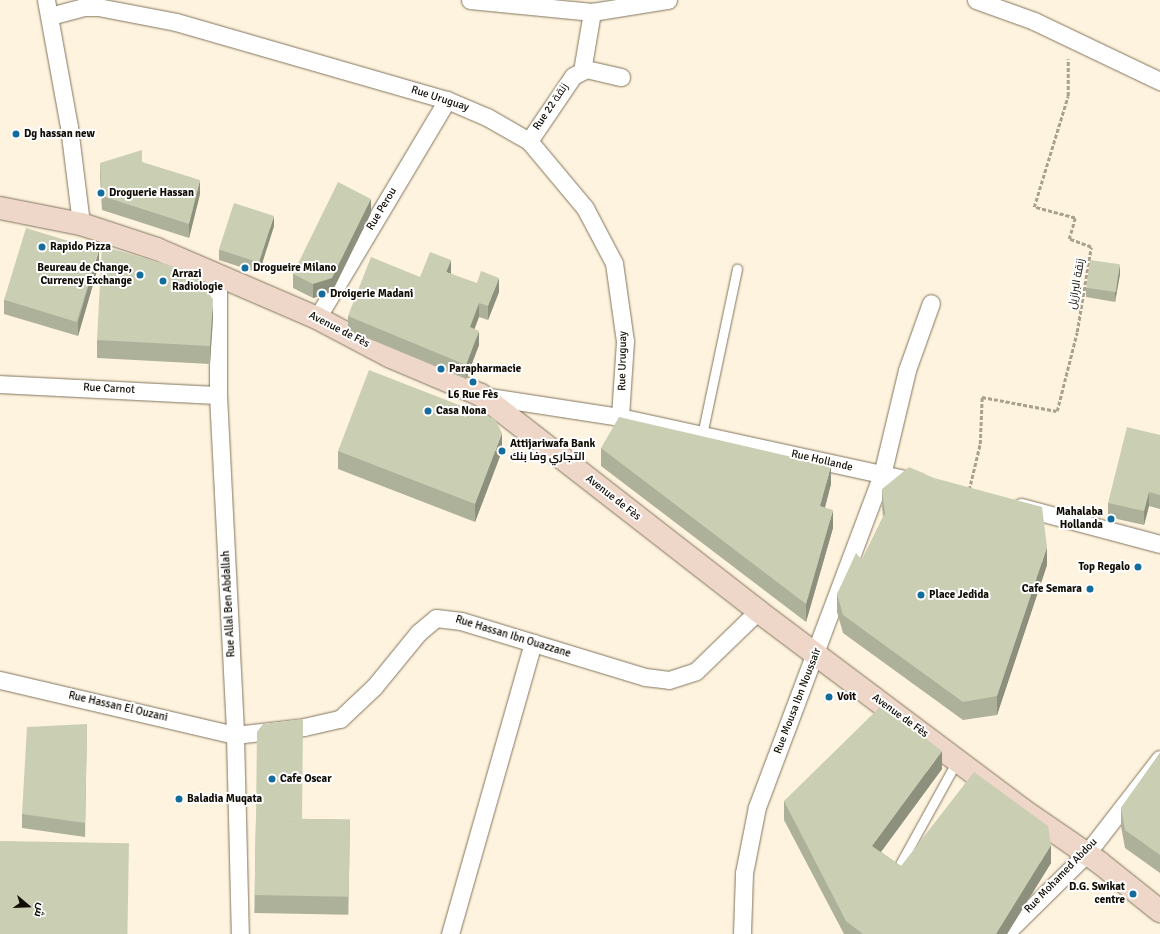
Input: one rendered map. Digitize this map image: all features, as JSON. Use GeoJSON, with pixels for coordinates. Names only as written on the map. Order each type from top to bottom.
{"type":"FeatureCollection","features":[{"type":"Feature","properties":{"kind":"street"},"geometry":{"type":"LineString","coordinates":[[470,0],[592,12],[668,0]]}},
{"type":"Feature","properties":{"kind":"street"},"geometry":{"type":"LineString","coordinates":[[976,0],[1068,36],[1160,81]]}},
{"type":"Feature","properties":{"kind":"street","name":"Rue Uruguay"},"geometry":{"type":"LineString","coordinates":[[48,8],[84,3],[176,22],[447,100],[487,117],[529,141],[585,208],[614,263],[625,341],[620,416]]}},
{"type":"Feature","properties":{"kind":"street"},"geometry":{"type":"LineString","coordinates":[[48,8],[81,224]]}},
{"type":"Feature","properties":{"kind":"street"},"geometry":{"type":"LineString","coordinates":[[592,12],[582,71],[621,77]]}},
{"type":"Feature","properties":{"kind":"street","name":"Rue 22 زنقة"},"geometry":{"type":"LineString","coordinates":[[529,141],[568,82],[582,71]]}},
{"type":"Feature","properties":{"kind":"street","name":"Rue Perou"},"geometry":{"type":"LineString","coordinates":[[317,318],[447,100]]}},
{"type":"Feature","properties":{"kind":"street","name":"Avenue de Fès"},"geometry":{"type":"LineString","coordinates":[[0,208],[81,224],[218,274],[317,318],[389,356],[481,396],[758,611],[1086,853],[1160,912]]}},
{"type":"Feature","properties":{"kind":"street","name":"Rue Allal Ben Abdallah"},"geometry":{"type":"LineString","coordinates":[[218,274],[218,395],[235,735],[240,934]]}},
{"type":"Feature","properties":{"kind":"street","name":"Rue Mousa Ibn Noussair"},"geometry":{"type":"LineString","coordinates":[[742,934],[744,872],[757,807],[816,655],[882,475],[907,370],[931,303]]}},
{"type":"Feature","properties":{"kind":"street","name":"Rue Carnot"},"geometry":{"type":"LineString","coordinates":[[0,384],[218,395]]}},
{"type":"Feature","properties":{"kind":"street","name":"Rue Hollande"},"geometry":{"type":"LineString","coordinates":[[481,396],[620,416],[932,486]]}},
{"type":"Feature","properties":{"kind":"street"},"geometry":{"type":"LineString","coordinates":[[1006,504],[1160,544]]}},
{"type":"Feature","properties":{"kind":"street","name":"Rue Hassan Ibn Ouazzane"},"geometry":{"type":"LineString","coordinates":[[235,735],[304,727],[340,719],[374,687],[418,632],[436,618],[461,621],[645,677],[677,680],[696,671],[758,611]]}},
{"type":"Feature","properties":{"kind":"street"},"geometry":{"type":"LineString","coordinates":[[450,934],[532,643]]}},
{"type":"Feature","properties":{"kind":"street","name":"Rue Hassan El Ouzani"},"geometry":{"type":"LineString","coordinates":[[0,680],[235,735]]}},
{"type":"Feature","properties":{"kind":"street","name":"Rue Mohamed Abdou"},"geometry":{"type":"LineString","coordinates":[[1005,934],[1086,853],[1160,759]]}},
{"type":"Feature","properties":{"kind":"lane"},"geometry":{"type":"LineString","coordinates":[[702,435],[737,269]]}},
{"type":"Feature","properties":{"kind":"lane"},"geometry":{"type":"LineString","coordinates":[[890,883],[958,759]]}},
{"type":"Feature","properties":{"kind":"path","name":"زنقة البرازيل"},"geometry":{"type":"LineString","coordinates":[[968,493],[980,444],[982,397],[1057,411],[1077,332],[1091,247],[1069,239],[1075,218],[1034,207],[1068,96],[1068,36]]}},
{"type":"Feature","properties":{"kind":"building"},"geometry":{"type":"Polygon","coordinates":[[[142,150],[142,162],[200,180],[189,224],[102,196],[100,163],[142,150]]]}},
{"type":"Feature","properties":{"kind":"building"},"geometry":{"type":"Polygon","coordinates":[[[338,182],[371,199],[332,278],[313,284],[293,274],[338,182]]]}},
{"type":"Feature","properties":{"kind":"building"},"geometry":{"type":"Polygon","coordinates":[[[234,203],[274,216],[259,263],[219,250],[234,203]]]}},
{"type":"Feature","properties":{"kind":"building"},"geometry":{"type":"Polygon","coordinates":[[[26,228],[99,250],[77,322],[4,300],[26,228]]]}},
{"type":"Feature","properties":{"kind":"building"},"geometry":{"type":"Polygon","coordinates":[[[102,246],[190,271],[213,299],[210,346],[97,340],[102,246]]]}},
{"type":"Feature","properties":{"kind":"building"},"geometry":{"type":"Polygon","coordinates":[[[430,252],[451,260],[446,272],[477,283],[481,271],[499,278],[488,306],[479,303],[470,327],[479,331],[466,365],[348,316],[371,257],[420,277],[430,252]]]}},
{"type":"Feature","properties":{"kind":"building"},"geometry":{"type":"Polygon","coordinates":[[[1090,260],[1120,264],[1116,292],[1086,288],[1090,260]]]}},
{"type":"Feature","properties":{"kind":"building"},"geometry":{"type":"Polygon","coordinates":[[[369,370],[495,419],[502,433],[475,504],[338,451],[369,370]]]}},
{"type":"Feature","properties":{"kind":"building"},"geometry":{"type":"Polygon","coordinates":[[[619,417],[831,466],[820,506],[833,510],[806,604],[601,448],[619,417]]]}},
{"type":"Feature","properties":{"kind":"building"},"geometry":{"type":"Polygon","coordinates":[[[1127,427],[1160,435],[1160,495],[1149,492],[1144,511],[1108,503],[1127,427]]]}},
{"type":"Feature","properties":{"kind":"building"},"geometry":{"type":"Polygon","coordinates":[[[909,467],[934,478],[1042,507],[1047,547],[997,696],[963,702],[843,615],[837,594],[856,553],[862,560],[885,513],[882,489],[909,467]]]}},
{"type":"Feature","properties":{"kind":"building"},"geometry":{"type":"Polygon","coordinates":[[[882,705],[942,751],[872,846],[901,866],[974,772],[1048,826],[1051,845],[996,934],[863,934],[846,921],[784,801],[882,705]]]}},
{"type":"Feature","properties":{"kind":"building"},"geometry":{"type":"Polygon","coordinates":[[[303,719],[302,819],[256,818],[257,732],[263,724],[303,719]]]}},
{"type":"Feature","properties":{"kind":"building"},"geometry":{"type":"Polygon","coordinates":[[[87,724],[85,823],[22,814],[27,727],[87,724]]]}},
{"type":"Feature","properties":{"kind":"building"},"geometry":{"type":"Polygon","coordinates":[[[1160,753],[1160,855],[1125,830],[1121,808],[1160,753]]]}},
{"type":"Feature","properties":{"kind":"building"},"geometry":{"type":"Polygon","coordinates":[[[256,818],[350,820],[349,897],[255,895],[256,818]]]}},
{"type":"Feature","properties":{"kind":"building"},"geometry":{"type":"Polygon","coordinates":[[[0,841],[129,843],[127,934],[0,934],[0,841]]]}},
{"type":"Feature","properties":{"kind":"place","name":"Dg hassan new"},"geometry":{"type":"Point","coordinates":[16,134]}},
{"type":"Feature","properties":{"kind":"place","name":"Droguerie Hassan"},"geometry":{"type":"Point","coordinates":[101,193]}},
{"type":"Feature","properties":{"kind":"place","name":"Rapido Pizza"},"geometry":{"type":"Point","coordinates":[42,247]}},
{"type":"Feature","properties":{"kind":"place","name":"Drogueire Milano"},"geometry":{"type":"Point","coordinates":[245,268]}},
{"type":"Feature","properties":{"kind":"place","name":"Beureau de Change, Currency Exchange"},"geometry":{"type":"Point","coordinates":[140,275]}},
{"type":"Feature","properties":{"kind":"place","name":"Arrazi Radiologie"},"geometry":{"type":"Point","coordinates":[163,281]}},
{"type":"Feature","properties":{"kind":"place","name":"Droigerie Madani"},"geometry":{"type":"Point","coordinates":[322,294]}},
{"type":"Feature","properties":{"kind":"place","name":"Parapharmacie"},"geometry":{"type":"Point","coordinates":[441,369]}},
{"type":"Feature","properties":{"kind":"place","name":"L6 Rue Fès"},"geometry":{"type":"Point","coordinates":[473,382]}},
{"type":"Feature","properties":{"kind":"place","name":"Casa Nona"},"geometry":{"type":"Point","coordinates":[428,411]}},
{"type":"Feature","properties":{"kind":"place","name":"Attijariwafa Bank التجاري وفا بنك"},"geometry":{"type":"Point","coordinates":[502,451]}},
{"type":"Feature","properties":{"kind":"place","name":"Mahalaba Hollanda"},"geometry":{"type":"Point","coordinates":[1111,519]}},
{"type":"Feature","properties":{"kind":"place","name":"Top Regalo"},"geometry":{"type":"Point","coordinates":[1138,567]}},
{"type":"Feature","properties":{"kind":"place","name":"Cafe Semara"},"geometry":{"type":"Point","coordinates":[1090,589]}},
{"type":"Feature","properties":{"kind":"place","name":"Place Jedida"},"geometry":{"type":"Point","coordinates":[921,595]}},
{"type":"Feature","properties":{"kind":"place","name":"Voit"},"geometry":{"type":"Point","coordinates":[829,697]}},
{"type":"Feature","properties":{"kind":"place","name":"Cafe Oscar"},"geometry":{"type":"Point","coordinates":[272,779]}},
{"type":"Feature","properties":{"kind":"place","name":"Baladia Muqata"},"geometry":{"type":"Point","coordinates":[179,799]}},
{"type":"Feature","properties":{"kind":"place","name":"D.G. Swikat centre"},"geometry":{"type":"Point","coordinates":[1133,894]}}]}
